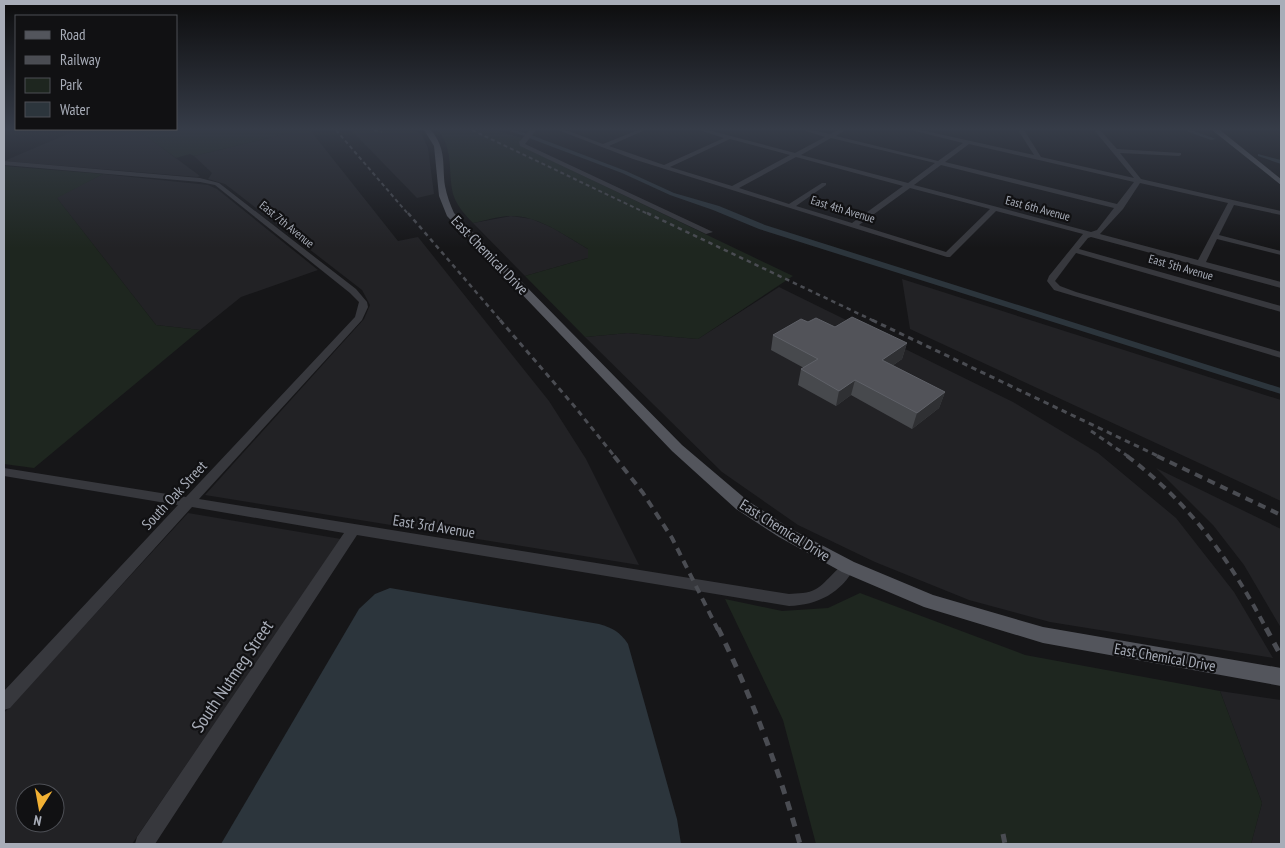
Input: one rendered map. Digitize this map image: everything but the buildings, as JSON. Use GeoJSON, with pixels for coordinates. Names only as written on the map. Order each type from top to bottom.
{"type":"FeatureCollection","features":[{"type":"Feature","properties":{"kind":"main road","name":"East Chemical Drive"},"geometry":{"type":"LineString","coordinates":[[441,170],[442,196],[450,214],[691,460],[742,505],[785,534],[848,567],[930,602],[1043,636],[1281,677]]}},
{"type":"Feature","properties":{"kind":"main road"},"geometry":{"type":"LineString","coordinates":[[1265,170],[1281,183]]}},
{"type":"Feature","properties":{"kind":"street","name":"East 7th Avenue"},"geometry":{"type":"LineString","coordinates":[[80,170],[200,180],[217,184],[353,291],[363,302],[363,307]]}},
{"type":"Feature","properties":{"kind":"street"},"geometry":{"type":"LineString","coordinates":[[577,170],[709,232]]}},
{"type":"Feature","properties":{"kind":"street","name":"East 4th Avenue"},"geometry":{"type":"LineString","coordinates":[[670,170],[947,255],[996,208]]}},
{"type":"Feature","properties":{"kind":"street"},"geometry":{"type":"LineString","coordinates":[[734,188],[769,170]]}},
{"type":"Feature","properties":{"kind":"street","name":"East 6th Avenue"},"geometry":{"type":"LineString","coordinates":[[851,170],[1281,285]]}},
{"type":"Feature","properties":{"kind":"street"},"geometry":{"type":"LineString","coordinates":[[853,226],[931,170]]}},
{"type":"Feature","properties":{"kind":"street"},"geometry":{"type":"LineString","coordinates":[[967,170],[1120,207]]}},
{"type":"Feature","properties":{"kind":"street"},"geometry":{"type":"LineString","coordinates":[[1089,170],[1281,213]]}},
{"type":"Feature","properties":{"kind":"street"},"geometry":{"type":"LineString","coordinates":[[1131,170],[1138,178],[1138,181]]}},
{"type":"Feature","properties":{"kind":"street"},"geometry":{"type":"LineString","coordinates":[[1138,181],[1100,232],[1085,236],[1053,276],[1051,281],[1054,286],[1073,294],[1281,355]]}},
{"type":"Feature","properties":{"kind":"street"},"geometry":{"type":"LineString","coordinates":[[790,206],[824,184]]}},
{"type":"Feature","properties":{"kind":"street"},"geometry":{"type":"LineString","coordinates":[[1201,263],[1232,202]]}},
{"type":"Feature","properties":{"kind":"street"},"geometry":{"type":"LineString","coordinates":[[1214,236],[1281,252]]}},
{"type":"Feature","properties":{"kind":"street","name":"East 5th Avenue"},"geometry":{"type":"LineString","coordinates":[[1074,250],[1281,309]]}},
{"type":"Feature","properties":{"kind":"street","name":"South Oak Street"},"geometry":{"type":"LineString","coordinates":[[4,702],[359,318],[363,307]]}},
{"type":"Feature","properties":{"kind":"street","name":"East 3rd Avenue"},"geometry":{"type":"LineString","coordinates":[[4,472],[789,600],[803,600],[824,594],[832,588],[848,567]]}},
{"type":"Feature","properties":{"kind":"street","name":"South Nutmeg Street"},"geometry":{"type":"LineString","coordinates":[[144,844],[354,529]]}},
{"type":"Feature","properties":{"kind":"shaded area"},"geometry":{"type":"Polygon","coordinates":[[[107,170],[191,170],[200,176],[107,170]]]}},
{"type":"Feature","properties":{"kind":"shaded area"},"geometry":{"type":"Polygon","coordinates":[[[208,170],[341,170],[398,241],[418,237],[549,401],[586,459],[639,565],[205,495],[364,319],[370,305],[362,290],[225,184],[208,179],[212,173],[208,170]]]}},
{"type":"Feature","properties":{"kind":"shaded area"},"geometry":{"type":"Polygon","coordinates":[[[389,170],[431,170],[434,194],[417,198],[389,170]]]}},
{"type":"Feature","properties":{"kind":"shaded area"},"geometry":{"type":"Polygon","coordinates":[[[103,174],[208,185],[217,189],[318,270],[241,297],[200,330],[156,325],[56,197],[103,174]]]}},
{"type":"Feature","properties":{"kind":"shaded area"},"geometry":{"type":"Polygon","coordinates":[[[511,216],[532,219],[553,228],[588,249],[588,258],[525,276],[473,223],[511,216]]]}},
{"type":"Feature","properties":{"kind":"shaded area"},"geometry":{"type":"Polygon","coordinates":[[[902,279],[1281,400],[1281,501],[910,329],[902,279]]]}},
{"type":"Feature","properties":{"kind":"shaded area"},"geometry":{"type":"Polygon","coordinates":[[[779,287],[1013,402],[1098,453],[1176,518],[1234,592],[1273,658],[1050,622],[969,600],[875,562],[798,525],[722,472],[585,337],[628,333],[698,339],[779,287]]]}},
{"type":"Feature","properties":{"kind":"shaded area"},"geometry":{"type":"Polygon","coordinates":[[[1156,468],[1281,529],[1281,628],[1244,565],[1213,525],[1156,468]]]}},
{"type":"Feature","properties":{"kind":"shaded area"},"geometry":{"type":"Polygon","coordinates":[[[188,513],[341,539],[132,844],[4,844],[4,713],[188,513]]]}},
{"type":"Feature","properties":{"kind":"shaded area"},"geometry":{"type":"Polygon","coordinates":[[[1220,691],[1281,700],[1281,844],[1251,844],[1262,803],[1220,691]]]}},
{"type":"Feature","properties":{"kind":"green space"},"geometry":{"type":"Polygon","coordinates":[[[4,170],[48,170],[103,174],[57,198],[156,325],[200,330],[34,468],[4,464],[4,170]]]}},
{"type":"Feature","properties":{"kind":"green space"},"geometry":{"type":"Polygon","coordinates":[[[450,170],[570,170],[793,276],[698,339],[628,333],[585,337],[525,276],[588,258],[588,249],[551,227],[531,219],[511,216],[473,223],[460,208],[452,189],[450,170]]]}},
{"type":"Feature","properties":{"kind":"green space"},"geometry":{"type":"Polygon","coordinates":[[[860,593],[1025,655],[1220,691],[1262,803],[1251,844],[816,844],[783,720],[725,599],[782,611],[828,608],[860,593]]]}},
{"type":"Feature","properties":{"kind":"water"},"geometry":{"type":"Polygon","coordinates":[[[390,588],[599,624],[619,633],[628,644],[677,819],[681,844],[221,844],[359,609],[375,594],[390,588]]]}},
{"type":"Feature","properties":{"kind":"waterway"},"geometry":{"type":"LineString","coordinates":[[618,170],[672,194],[716,208],[762,227],[1281,391]]}},
{"type":"Feature","properties":{"kind":"railway"},"geometry":{"type":"LineString","coordinates":[[370,170],[409,215]]}},
{"type":"Feature","properties":{"kind":"railway"},"geometry":{"type":"LineString","coordinates":[[555,170],[650,215]]}},
{"type":"Feature","properties":{"kind":"railway"},"geometry":{"type":"LineString","coordinates":[[408,213],[501,321]]}},
{"type":"Feature","properties":{"kind":"railway"},"geometry":{"type":"LineString","coordinates":[[647,213],[874,321]]}},
{"type":"Feature","properties":{"kind":"railway"},"geometry":{"type":"LineString","coordinates":[[500,320],[575,407],[615,457]]}},
{"type":"Feature","properties":{"kind":"railway"},"geometry":{"type":"LineString","coordinates":[[872,320],[1160,457]]}},
{"type":"Feature","properties":{"kind":"railway"},"geometry":{"type":"LineString","coordinates":[[1091,431],[1129,457]]}},
{"type":"Feature","properties":{"kind":"railway"},"geometry":{"type":"LineString","coordinates":[[614,456],[643,493],[672,538],[718,630]]}},
{"type":"Feature","properties":{"kind":"railway"},"geometry":{"type":"LineString","coordinates":[[1127,456],[1171,494],[1207,535],[1239,580],[1267,630]]}},
{"type":"Feature","properties":{"kind":"railway"},"geometry":{"type":"LineString","coordinates":[[1157,456],[1281,515]]}},
{"type":"Feature","properties":{"kind":"railway"},"geometry":{"type":"LineString","coordinates":[[718,628],[764,734],[800,844]]}},
{"type":"Feature","properties":{"kind":"railway"},"geometry":{"type":"LineString","coordinates":[[1266,628],[1281,656]]}},
{"type":"Feature","properties":{"kind":"railway"},"geometry":{"type":"LineString","coordinates":[[1003,834],[1005,844]]}}]}
